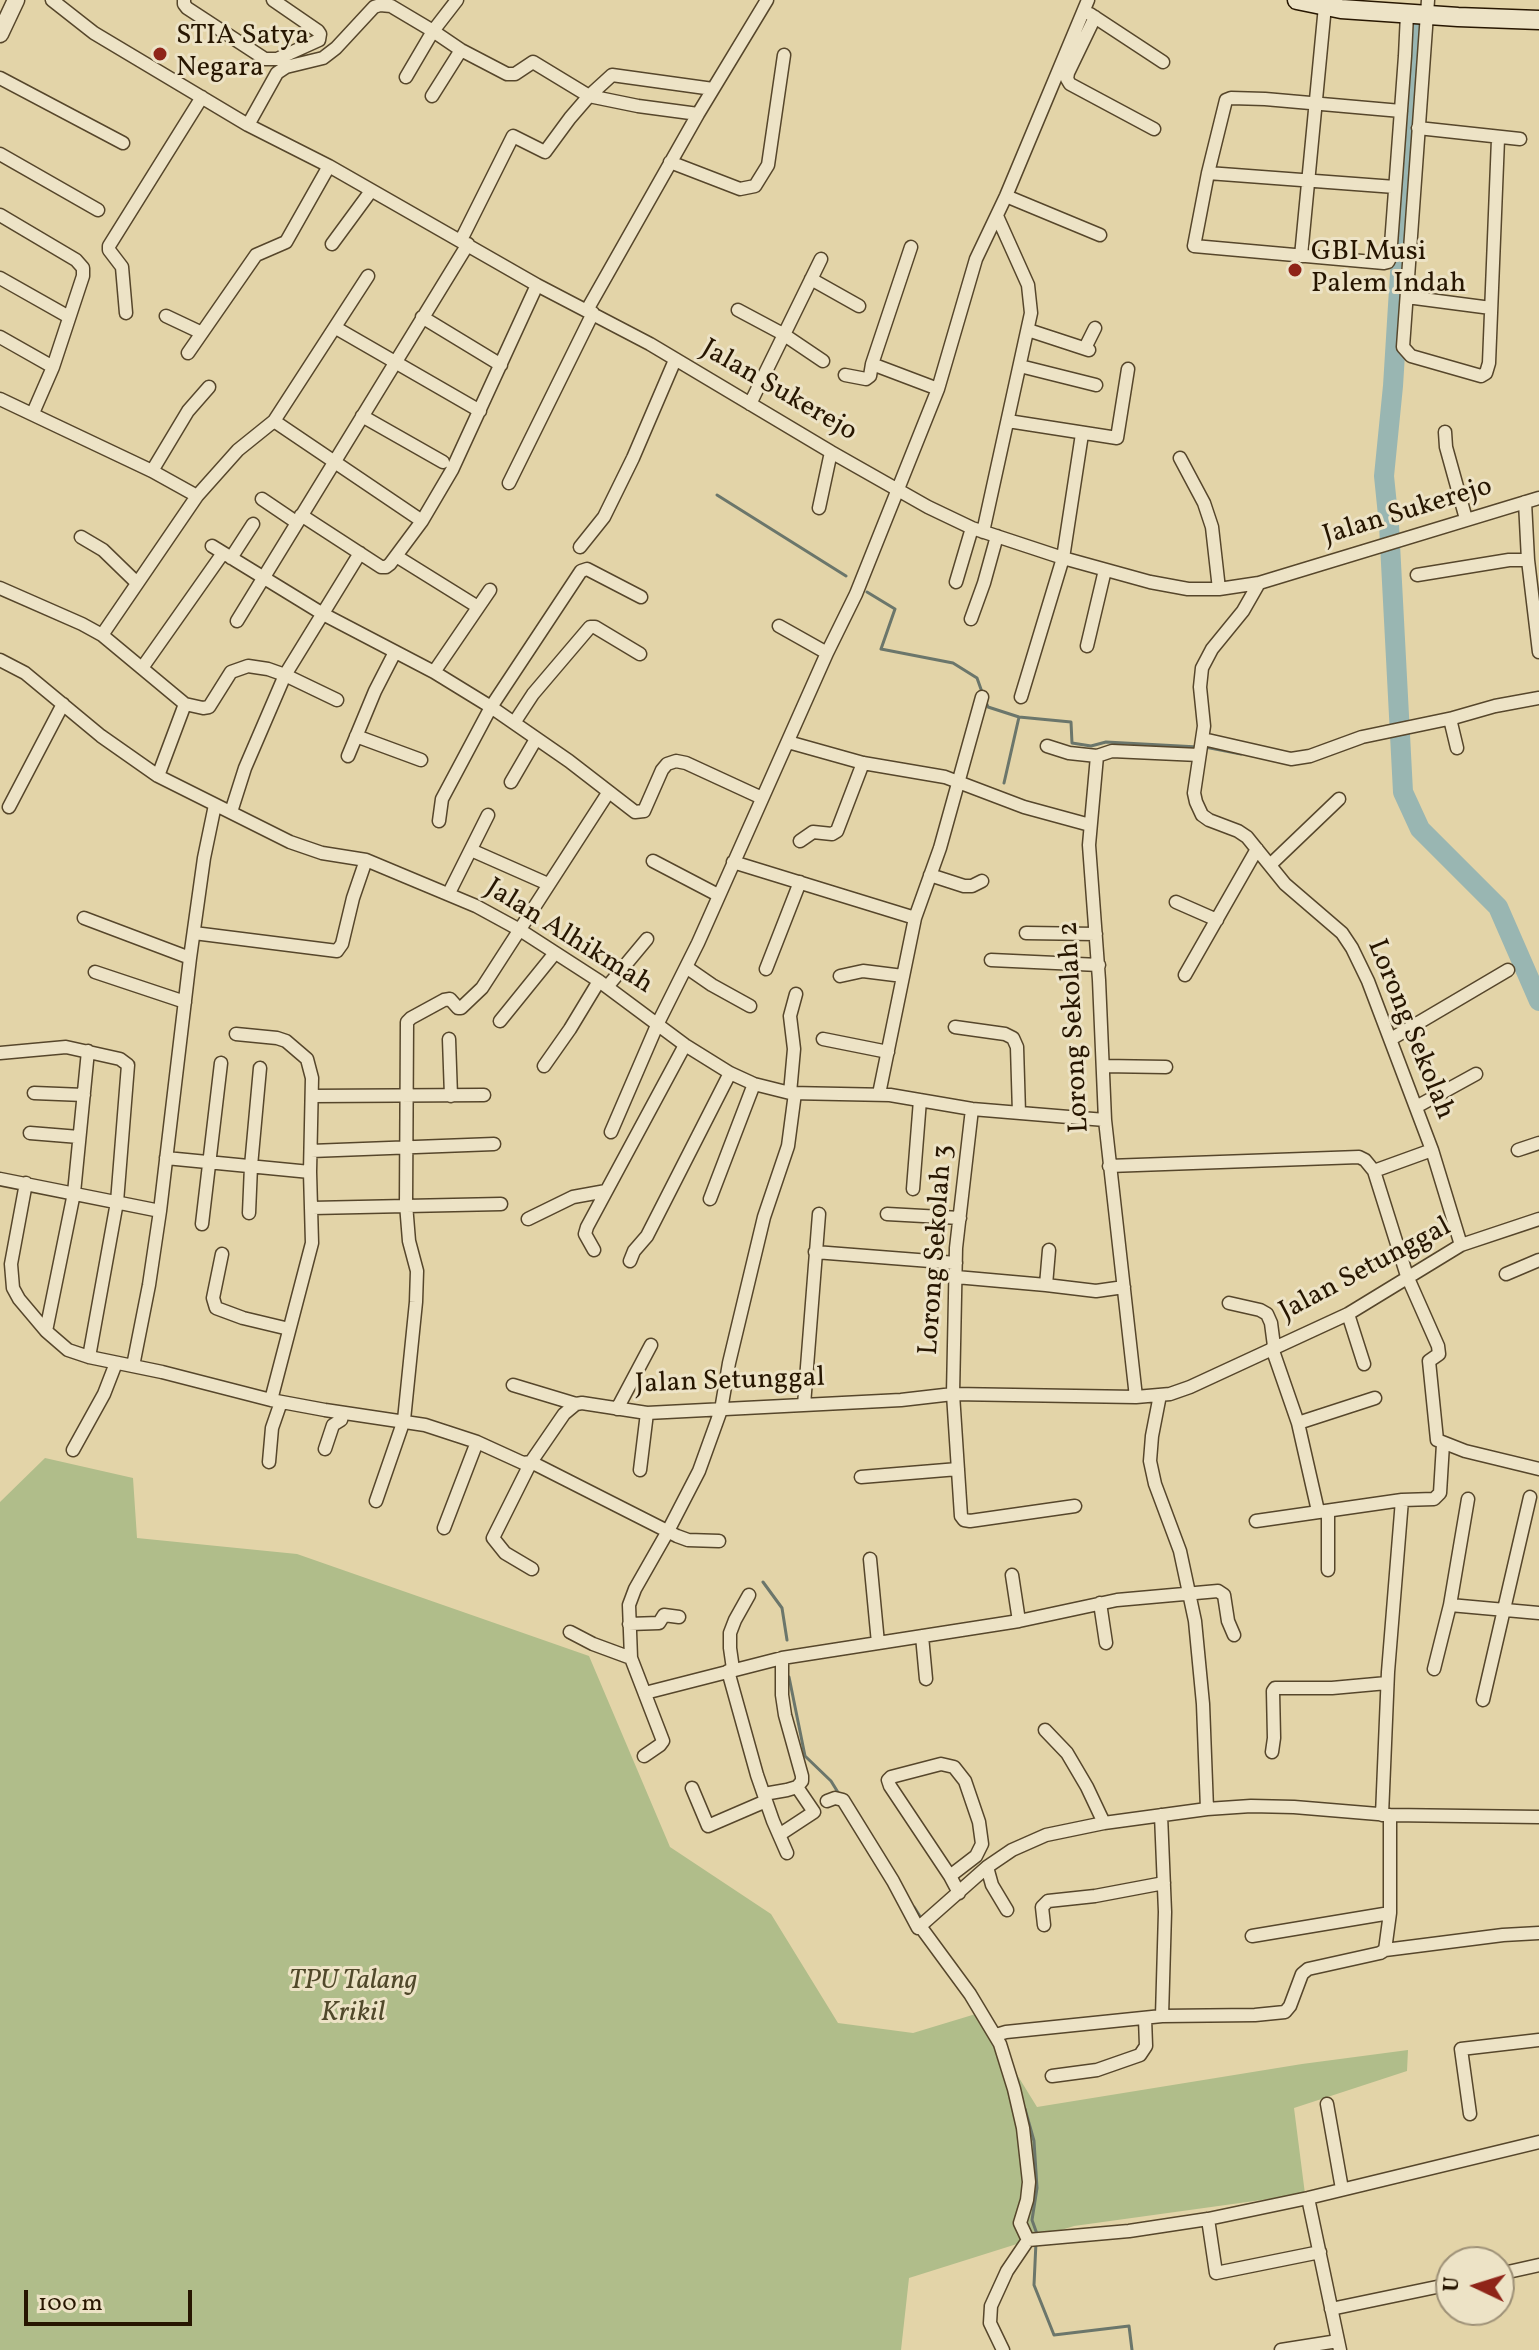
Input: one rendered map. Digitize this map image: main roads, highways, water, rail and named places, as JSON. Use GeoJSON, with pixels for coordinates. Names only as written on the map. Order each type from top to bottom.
{"type":"FeatureCollection","features":[{"type":"Feature","properties":{"kind":"main road"},"geometry":{"type":"LineString","coordinates":[[1297,0],[1325,6],[1407,14],[1428,8],[1539,20]]}},
{"type":"Feature","properties":{"kind":"waterway"},"geometry":{"type":"LineString","coordinates":[[1416,15],[1393,386],[1384,476],[1403,792],[1420,829],[1498,907],[1539,1001]]}},
{"type":"Feature","properties":{"kind":"waterway"},"geometry":{"type":"LineString","coordinates":[[717,495],[846,576]]}},
{"type":"Feature","properties":{"kind":"waterway"},"geometry":{"type":"LineString","coordinates":[[867,592],[895,609],[881,649],[953,663],[977,678],[982,692]]}},
{"type":"Feature","properties":{"kind":"waterway"},"geometry":{"type":"LineString","coordinates":[[986,702],[988,707],[1019,717],[1071,722],[1072,743],[1198,747]]}},
{"type":"Feature","properties":{"kind":"waterway"},"geometry":{"type":"LineString","coordinates":[[1004,783],[1019,717]]}},
{"type":"Feature","properties":{"kind":"waterway"},"geometry":{"type":"LineString","coordinates":[[1205,747],[1241,754]]}},
{"type":"Feature","properties":{"kind":"waterway"},"geometry":{"type":"LineString","coordinates":[[763,1582],[782,1608],[787,1640]]}},
{"type":"Feature","properties":{"kind":"waterway"},"geometry":{"type":"LineString","coordinates":[[789,1677],[805,1756],[831,1781],[839,1794]]}},
{"type":"Feature","properties":{"kind":"waterway"},"geometry":{"type":"LineString","coordinates":[[914,1907],[923,1921]]}},
{"type":"Feature","properties":{"kind":"waterway"},"geometry":{"type":"LineString","coordinates":[[1025,2109],[1034,2141],[1037,2188],[1032,2220],[1037,2234]]}},
{"type":"Feature","properties":{"kind":"waterway"},"geometry":{"type":"LineString","coordinates":[[1036,2242],[1034,2285],[1054,2335],[1129,2326],[1132,2350]]}},
{"type":"Feature","properties":{"kind":"place","name":"STIA Satya Negara"},"geometry":{"type":"Point","coordinates":[160,54]}},
{"type":"Feature","properties":{"kind":"place","name":"GBI Musi Palem Indah"},"geometry":{"type":"Point","coordinates":[1295,270]}},
{"type":"Feature","properties":{"kind":"park label","name":"TPU Talang Krikil"},"geometry":{"type":"Point","coordinates":[353,1999]}}]}
